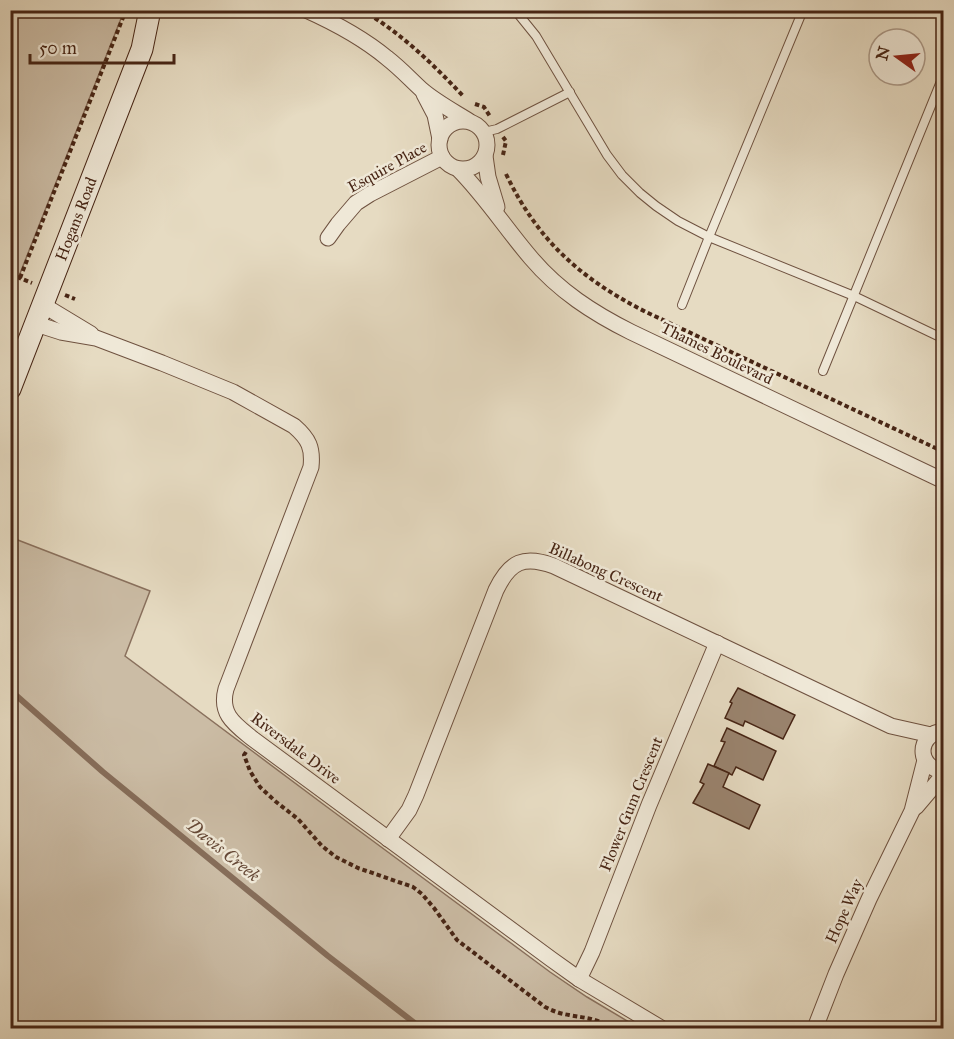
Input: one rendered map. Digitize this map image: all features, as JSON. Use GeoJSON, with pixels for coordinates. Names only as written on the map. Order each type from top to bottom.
{"type":"FeatureCollection","features":[{"type":"Feature","properties":{"kind":"street","name":"Hogans Road"},"geometry":{"type":"LineString","coordinates":[[10,389],[142,49],[150,10]]}},
{"type":"Feature","properties":{"kind":"street","name":"Hogans Road"},"geometry":{"type":"LineString","coordinates":[[142,49],[165,10]]}},
{"type":"Feature","properties":{"kind":"street"},"geometry":{"type":"LineString","coordinates":[[306,10],[363,40],[442,105],[491,131],[485,156],[479,164],[473,168],[458,169],[450,166],[442,157],[439,151],[440,139],[435,115],[422,90]]}},
{"type":"Feature","properties":{"kind":"street"},"geometry":{"type":"LineString","coordinates":[[440,139],[450,124],[469,121]]}},
{"type":"Feature","properties":{"kind":"street","name":"Thames Boulevard"},"geometry":{"type":"LineString","coordinates":[[485,156],[488,177],[502,221]]}},
{"type":"Feature","properties":{"kind":"street","name":"Esquire Place"},"geometry":{"type":"LineString","coordinates":[[328,237],[356,203],[442,157]]}},
{"type":"Feature","properties":{"kind":"street","name":"Thames Boulevard"},"geometry":{"type":"LineString","coordinates":[[458,169],[479,191],[532,259],[559,287],[590,310],[944,480]]}},
{"type":"Feature","properties":{"kind":"street","name":"Riversdale Drive"},"geometry":{"type":"LineString","coordinates":[[40,314],[233,392],[294,426],[307,439],[312,458],[308,476],[230,675],[224,696],[228,716],[234,723],[579,979],[661,1029]]}},
{"type":"Feature","properties":{"kind":"street","name":"Billabong Crescent"},"geometry":{"type":"LineString","coordinates":[[388,839],[409,810],[501,578],[520,562],[545,563],[891,726],[912,744],[931,768],[944,773]]}},
{"type":"Feature","properties":{"kind":"street","name":"Flower Gum Crescent"},"geometry":{"type":"LineString","coordinates":[[579,979],[717,643]]}},
{"type":"Feature","properties":{"kind":"street","name":"Billabong Crescent"},"geometry":{"type":"LineString","coordinates":[[891,726],[940,731]]}},
{"type":"Feature","properties":{"kind":"street","name":"Hope Way"},"geometry":{"type":"LineString","coordinates":[[912,812],[924,758],[924,744],[940,731]]}},
{"type":"Feature","properties":{"kind":"street","name":"Hope Way"},"geometry":{"type":"LineString","coordinates":[[815,1029],[864,910],[912,812],[944,773]]}},
{"type":"Feature","properties":{"kind":"lane"},"geometry":{"type":"LineString","coordinates":[[514,10],[536,36],[622,175],[656,206],[708,237],[854,296],[944,339]]}},
{"type":"Feature","properties":{"kind":"lane"},"geometry":{"type":"LineString","coordinates":[[682,305],[803,10]]}},
{"type":"Feature","properties":{"kind":"lane"},"geometry":{"type":"LineString","coordinates":[[823,370],[944,74]]}},
{"type":"Feature","properties":{"kind":"lane"},"geometry":{"type":"LineString","coordinates":[[491,131],[570,92]]}},
{"type":"Feature","properties":{"kind":"path"},"geometry":{"type":"LineString","coordinates":[[20,278],[126,10]]}},
{"type":"Feature","properties":{"kind":"path"},"geometry":{"type":"LineString","coordinates":[[362,10],[404,39],[439,70],[467,100],[484,107],[491,131],[506,141],[501,161]]}},
{"type":"Feature","properties":{"kind":"path"},"geometry":{"type":"LineString","coordinates":[[10,90],[12,110],[10,148]]}},
{"type":"Feature","properties":{"kind":"path"},"geometry":{"type":"LineString","coordinates":[[503,167],[514,191],[549,240],[578,270],[609,292],[657,317],[944,452]]}},
{"type":"Feature","properties":{"kind":"path"},"geometry":{"type":"LineString","coordinates":[[247,749],[244,755],[260,787],[298,819],[322,846],[336,857],[358,868],[413,887],[423,894],[457,940],[545,1007],[569,1016],[592,1018],[611,1029]]}},
{"type":"Feature","properties":{"kind":"shaded area"},"geometry":{"type":"Polygon","coordinates":[[[11,10],[124,11],[19,276],[10,272],[11,10]]]}},
{"type":"Feature","properties":{"kind":"shaded area"},"geometry":{"type":"Polygon","coordinates":[[[10,537],[150,591],[125,656],[550,972],[639,1028],[11,1028],[10,537]]]}},
{"type":"Feature","properties":{"kind":"building"},"geometry":{"type":"Polygon","coordinates":[[[738,688],[795,715],[783,739],[745,721],[743,726],[725,718],[738,688]]]}},
{"type":"Feature","properties":{"kind":"building"},"geometry":{"type":"Polygon","coordinates":[[[727,728],[776,751],[763,780],[736,767],[732,775],[714,766],[725,742],[721,741],[727,728]]]}},
{"type":"Feature","properties":{"kind":"building"},"geometry":{"type":"Polygon","coordinates":[[[708,764],[729,773],[723,787],[760,805],[749,829],[693,803],[704,784],[700,782],[708,764]]]}},
{"type":"Feature","properties":{"kind":"waterway","name":"Davis Creek"},"geometry":{"type":"LineString","coordinates":[[10,690],[103,772],[328,956],[421,1028]]}}]}
